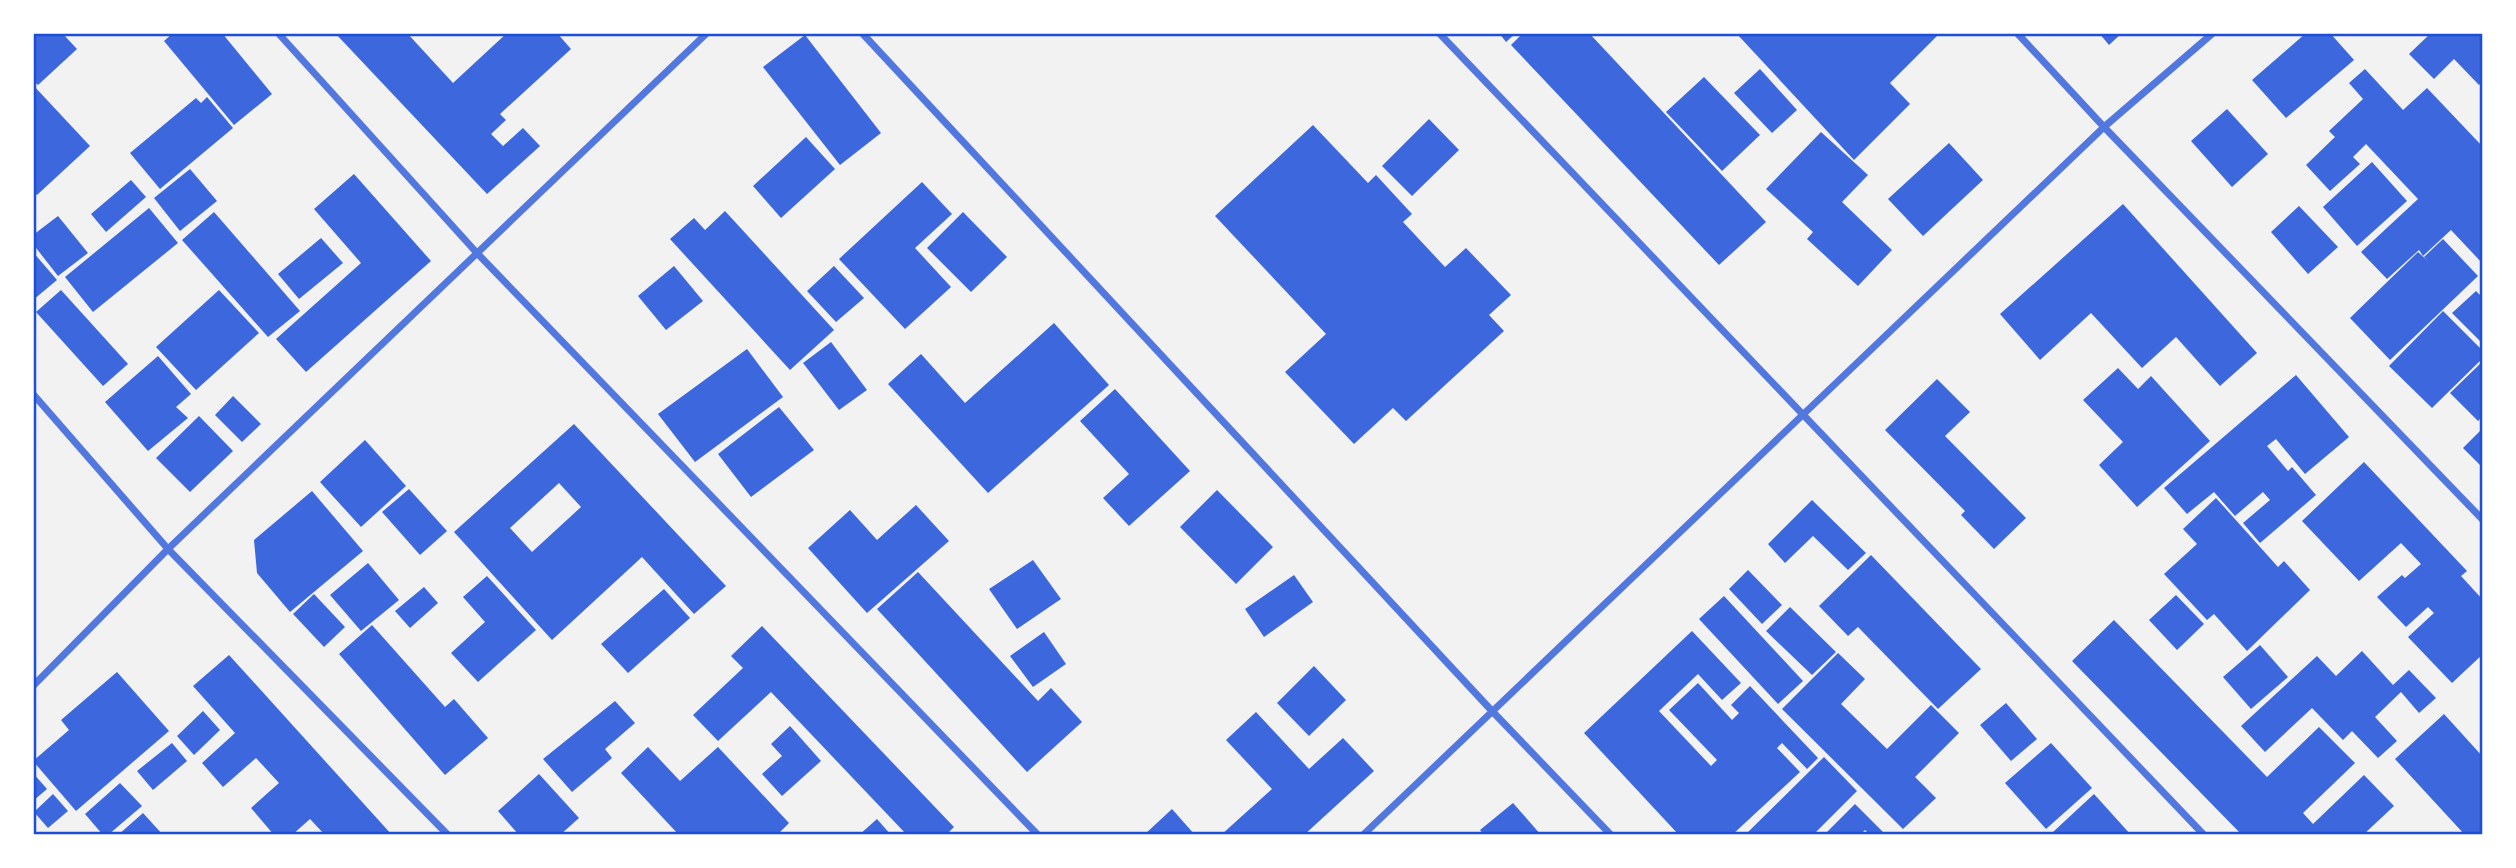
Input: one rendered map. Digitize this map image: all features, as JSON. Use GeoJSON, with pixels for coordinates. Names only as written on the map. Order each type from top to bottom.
{"type":"FeatureCollection","features":[{"type":"Feature","properties":{"kind":"street"},"geometry":{"type":"LineString","coordinates":[[278,33],[476,252],[1038,835]]}},
{"type":"Feature","properties":{"kind":"street"},"geometry":{"type":"LineString","coordinates":[[33,686],[168,549],[707,33]]}},
{"type":"Feature","properties":{"kind":"street"},"geometry":{"type":"LineString","coordinates":[[862,33],[1492,711],[1611,835]]}},
{"type":"Feature","properties":{"kind":"street"},"geometry":{"type":"LineString","coordinates":[[1439,33],[2204,835]]}},
{"type":"Feature","properties":{"kind":"street"},"geometry":{"type":"LineString","coordinates":[[2017,33],[2104,127],[2483,520]]}},
{"type":"Feature","properties":{"kind":"street"},"geometry":{"type":"LineString","coordinates":[[1363,835],[2104,127],[2213,33]]}},
{"type":"Feature","properties":{"kind":"street"},"geometry":{"type":"LineString","coordinates":[[33,394],[168,549],[448,835]]}},
{"type":"Feature","properties":{"kind":"building"},"geometry":{"type":"Polygon","coordinates":[[[33,33],[62,33],[77,49],[38,85],[33,80],[33,33]]]}},
{"type":"Feature","properties":{"kind":"building"},"geometry":{"type":"Polygon","coordinates":[[[173,33],[222,33],[272,94],[234,125],[164,41],[173,33]]]}},
{"type":"Feature","properties":{"kind":"building"},"geometry":{"type":"Polygon","coordinates":[[[335,33],[407,33],[453,83],[507,33],[557,33],[571,49],[500,114],[506,120],[491,134],[503,146],[523,128],[540,146],[487,194],[335,33]]]}},
{"type":"Feature","properties":{"kind":"building"},"geometry":{"type":"Polygon","coordinates":[[[1499,33],[1516,33],[1506,42],[1499,33]]]}},
{"type":"Feature","properties":{"kind":"building"},"geometry":{"type":"Polygon","coordinates":[[[1523,33],[1589,33],[1766,222],[1719,265],[1511,45],[1523,33]]]}},
{"type":"Feature","properties":{"kind":"building"},"geometry":{"type":"Polygon","coordinates":[[[1736,33],[1940,33],[1890,83],[1910,104],[1854,160],[1736,33]]]}},
{"type":"Feature","properties":{"kind":"building"},"geometry":{"type":"Polygon","coordinates":[[[2099,33],[2122,33],[2109,45],[2099,33]]]}},
{"type":"Feature","properties":{"kind":"building"},"geometry":{"type":"Polygon","coordinates":[[[2306,33],[2330,33],[2354,60],[2286,118],[2252,80],[2306,33]]]}},
{"type":"Feature","properties":{"kind":"building"},"geometry":{"type":"Polygon","coordinates":[[[2431,33],[2483,33],[2483,81],[2479,85],[2454,59],[2434,79],[2409,54],[2431,33]]]}},
{"type":"Feature","properties":{"kind":"building"},"geometry":{"type":"Polygon","coordinates":[[[805,35],[881,133],[840,165],[763,67],[805,35]]]}},
{"type":"Feature","properties":{"kind":"building"},"geometry":{"type":"Polygon","coordinates":[[[1760,69],[1797,110],[1772,133],[1734,93],[1760,69]]]}},
{"type":"Feature","properties":{"kind":"building"},"geometry":{"type":"Polygon","coordinates":[[[2365,69],[2403,110],[2427,88],[2483,147],[2483,264],[2451,230],[2423,256],[2419,250],[2387,279],[2361,252],[2418,199],[2366,144],[2353,157],[2360,164],[2330,191],[2306,165],[2335,137],[2329,131],[2363,99],[2349,83],[2365,69]]]}},
{"type":"Feature","properties":{"kind":"building"},"geometry":{"type":"Polygon","coordinates":[[[1704,77],[1760,135],[1722,171],[1666,112],[1704,77]]]}},
{"type":"Feature","properties":{"kind":"building"},"geometry":{"type":"Polygon","coordinates":[[[33,85],[90,146],[37,195],[33,191],[33,85]]]}},
{"type":"Feature","properties":{"kind":"building"},"geometry":{"type":"Polygon","coordinates":[[[207,97],[233,128],[160,189],[130,153],[196,98],[201,103],[207,97]]]}},
{"type":"Feature","properties":{"kind":"building"},"geometry":{"type":"Polygon","coordinates":[[[2227,109],[2268,154],[2232,187],[2191,141],[2227,109]]]}},
{"type":"Feature","properties":{"kind":"building"},"geometry":{"type":"Polygon","coordinates":[[[1429,119],[1459,150],[1412,196],[1382,166],[1429,119]]]}},
{"type":"Feature","properties":{"kind":"building"},"geometry":{"type":"Polygon","coordinates":[[[1313,125],[1368,183],[1376,175],[1412,214],[1403,222],[1445,267],[1466,248],[1511,295],[1489,315],[1504,331],[1406,421],[1393,408],[1354,444],[1285,372],[1326,334],[1215,216],[1313,125]]]}},
{"type":"Feature","properties":{"kind":"building"},"geometry":{"type":"Polygon","coordinates":[[[1821,132],[1868,175],[1842,202],[1892,250],[1858,286],[1807,239],[1813,232],[1766,189],[1821,132]]]}},
{"type":"Feature","properties":{"kind":"building"},"geometry":{"type":"Polygon","coordinates":[[[806,137],[835,169],[781,218],[753,186],[806,137]]]}},
{"type":"Feature","properties":{"kind":"building"},"geometry":{"type":"Polygon","coordinates":[[[1949,143],[1983,180],[1923,236],[1888,199],[1949,143]]]}},
{"type":"Feature","properties":{"kind":"building"},"geometry":{"type":"Polygon","coordinates":[[[2372,162],[2407,201],[2357,246],[2323,207],[2372,162]]]}},
{"type":"Feature","properties":{"kind":"building"},"geometry":{"type":"Polygon","coordinates":[[[190,169],[217,201],[180,231],[154,198],[190,169]]]}},
{"type":"Feature","properties":{"kind":"building"},"geometry":{"type":"Polygon","coordinates":[[[354,174],[431,261],[306,372],[276,339],[361,263],[314,209],[354,174]]]}},
{"type":"Feature","properties":{"kind":"building"},"geometry":{"type":"Polygon","coordinates":[[[131,180],[146,197],[106,232],[91,214],[131,180]]]}},
{"type":"Feature","properties":{"kind":"building"},"geometry":{"type":"Polygon","coordinates":[[[922,182],[952,214],[915,248],[951,287],[905,329],[839,259],[922,182]]]}},
{"type":"Feature","properties":{"kind":"building"},"geometry":{"type":"Polygon","coordinates":[[[2123,204],[2257,353],[2220,386],[2176,337],[2142,368],[2091,313],[2040,360],[2000,314],[2123,204]]]}},
{"type":"Feature","properties":{"kind":"building"},"geometry":{"type":"Polygon","coordinates":[[[2299,206],[2338,247],[2308,274],[2271,232],[2299,206]]]}},
{"type":"Feature","properties":{"kind":"building"},"geometry":{"type":"Polygon","coordinates":[[[149,208],[178,243],[93,312],[65,277],[149,208]]]}},
{"type":"Feature","properties":{"kind":"building"},"geometry":{"type":"Polygon","coordinates":[[[725,211],[834,330],[790,370],[670,239],[694,218],[705,230],[725,211]]]}},
{"type":"Feature","properties":{"kind":"building"},"geometry":{"type":"Polygon","coordinates":[[[214,212],[300,311],[268,337],[182,240],[214,212]]]}},
{"type":"Feature","properties":{"kind":"building"},"geometry":{"type":"Polygon","coordinates":[[[963,212],[1007,257],[971,292],[927,248],[963,212]]]}},
{"type":"Feature","properties":{"kind":"building"},"geometry":{"type":"Polygon","coordinates":[[[58,216],[88,253],[58,276],[33,244],[33,235],[58,216]]]}},
{"type":"Feature","properties":{"kind":"building"},"geometry":{"type":"Polygon","coordinates":[[[321,238],[343,263],[299,299],[278,274],[321,238]]]}},
{"type":"Feature","properties":{"kind":"building"},"geometry":{"type":"Polygon","coordinates":[[[2443,239],[2478,276],[2390,360],[2350,318],[2418,252],[2428,261],[2424,257],[2443,239]]]}},
{"type":"Feature","properties":{"kind":"building"},"geometry":{"type":"Polygon","coordinates":[[[33,252],[57,280],[33,300],[33,252]]]}},
{"type":"Feature","properties":{"kind":"building"},"geometry":{"type":"Polygon","coordinates":[[[674,266],[703,301],[666,330],[638,296],[674,266]]]}},
{"type":"Feature","properties":{"kind":"building"},"geometry":{"type":"Polygon","coordinates":[[[834,266],[864,298],[836,322],[807,291],[834,266]]]}},
{"type":"Feature","properties":{"kind":"building"},"geometry":{"type":"Polygon","coordinates":[[[61,290],[128,364],[103,386],[36,312],[61,290]]]}},
{"type":"Feature","properties":{"kind":"building"},"geometry":{"type":"Polygon","coordinates":[[[219,290],[259,333],[196,390],[156,347],[219,290]]]}},
{"type":"Feature","properties":{"kind":"building"},"geometry":{"type":"Polygon","coordinates":[[[2476,291],[2483,298],[2480,341],[2452,313],[2476,291]]]}},
{"type":"Feature","properties":{"kind":"building"},"geometry":{"type":"Polygon","coordinates":[[[2443,311],[2483,351],[2483,358],[2432,408],[2389,366],[2443,311]]]}},
{"type":"Feature","properties":{"kind":"building"},"geometry":{"type":"Polygon","coordinates":[[[1054,323],[1109,385],[988,493],[888,384],[921,354],[965,403],[1054,323]]]}},
{"type":"Feature","properties":{"kind":"building"},"geometry":{"type":"Polygon","coordinates":[[[831,342],[867,390],[839,410],[803,363],[831,342]]]}},
{"type":"Feature","properties":{"kind":"building"},"geometry":{"type":"Polygon","coordinates":[[[747,349],[783,397],[695,462],[658,414],[747,349]]]}},
{"type":"Feature","properties":{"kind":"building"},"geometry":{"type":"Polygon","coordinates":[[[158,356],[191,394],[176,407],[188,418],[148,451],[105,402],[158,356]]]}},
{"type":"Feature","properties":{"kind":"building"},"geometry":{"type":"Polygon","coordinates":[[[2483,361],[2483,416],[2478,421],[2450,393],[2483,361]]]}},
{"type":"Feature","properties":{"kind":"building"},"geometry":{"type":"Polygon","coordinates":[[[2118,368],[2138,389],[2151,376],[2210,441],[2137,507],[2099,465],[2123,442],[2083,400],[2118,368]]]}},
{"type":"Feature","properties":{"kind":"building"},"geometry":{"type":"Polygon","coordinates":[[[2296,375],[2349,437],[2305,474],[2276,439],[2267,446],[2288,471],[2292,467],[2316,495],[2260,543],[2243,523],[2270,500],[2263,492],[2235,516],[2214,492],[2187,514],[2164,488],[2296,375]]]}},
{"type":"Feature","properties":{"kind":"building"},"geometry":{"type":"Polygon","coordinates":[[[1937,379],[1970,412],[1945,436],[2026,518],[1994,549],[1961,515],[1965,511],[1885,430],[1937,379]]]}},
{"type":"Feature","properties":{"kind":"building"},"geometry":{"type":"Polygon","coordinates":[[[1115,389],[1190,471],[1129,526],[1103,498],[1129,474],[1080,421],[1115,389]]]}},
{"type":"Feature","properties":{"kind":"building"},"geometry":{"type":"Polygon","coordinates":[[[233,396],[261,424],[242,442],[215,415],[233,396]]]}},
{"type":"Feature","properties":{"kind":"building"},"geometry":{"type":"Polygon","coordinates":[[[779,407],[814,450],[751,497],[718,454],[779,407]]]}},
{"type":"Feature","properties":{"kind":"building"},"geometry":{"type":"Polygon","coordinates":[[[199,416],[233,451],[190,492],[156,458],[199,416]]]}},
{"type":"Feature","properties":{"kind":"building"},"geometry":{"type":"Polygon","coordinates":[[[574,424],[726,586],[694,614],[642,557],[552,640],[454,532],[574,424]],[[559,483],[510,528],[532,552],[581,507],[559,483]]]}},
{"type":"Feature","properties":{"kind":"building"},"geometry":{"type":"Polygon","coordinates":[[[2483,428],[2483,468],[2463,448],[2483,428]]]}},
{"type":"Feature","properties":{"kind":"building"},"geometry":{"type":"Polygon","coordinates":[[[365,440],[406,486],[361,527],[320,482],[365,440]]]}},
{"type":"Feature","properties":{"kind":"building"},"geometry":{"type":"Polygon","coordinates":[[[2364,462],[2467,571],[2461,576],[2483,600],[2483,654],[2452,683],[2408,637],[2434,613],[2428,607],[2406,627],[2377,597],[2402,575],[2405,578],[2421,564],[2401,543],[2359,581],[2302,521],[2364,462]]]}},
{"type":"Feature","properties":{"kind":"building"},"geometry":{"type":"Polygon","coordinates":[[[409,489],[447,531],[420,555],[382,512],[409,489]]]}},
{"type":"Feature","properties":{"kind":"building"},"geometry":{"type":"Polygon","coordinates":[[[1217,490],[1273,547],[1236,584],[1180,527],[1217,490]]]}},
{"type":"Feature","properties":{"kind":"building"},"geometry":{"type":"Polygon","coordinates":[[[312,491],[363,551],[290,612],[257,573],[254,540],[312,491]]]}},
{"type":"Feature","properties":{"kind":"building"},"geometry":{"type":"Polygon","coordinates":[[[2216,498],[2278,567],[2284,561],[2310,590],[2247,651],[2214,614],[2207,620],[2164,574],[2197,544],[2183,529],[2216,498]]]}},
{"type":"Feature","properties":{"kind":"building"},"geometry":{"type":"Polygon","coordinates":[[[1812,500],[1866,553],[1848,570],[1813,536],[1785,563],[1768,544],[1812,500]]]}},
{"type":"Feature","properties":{"kind":"building"},"geometry":{"type":"Polygon","coordinates":[[[916,505],[949,541],[867,613],[808,548],[850,510],[877,540],[916,505]]]}},
{"type":"Feature","properties":{"kind":"building"},"geometry":{"type":"Polygon","coordinates":[[[1871,555],[1981,669],[1938,709],[1858,627],[1848,636],[1819,606],[1871,555]]]}},
{"type":"Feature","properties":{"kind":"building"},"geometry":{"type":"Polygon","coordinates":[[[1033,560],[1061,599],[1017,629],[989,589],[1033,560]]]}},
{"type":"Feature","properties":{"kind":"building"},"geometry":{"type":"Polygon","coordinates":[[[368,563],[399,600],[361,631],[330,595],[368,563]]]}},
{"type":"Feature","properties":{"kind":"building"},"geometry":{"type":"Polygon","coordinates":[[[1748,570],[1782,605],[1762,624],[1729,589],[1748,570]]]}},
{"type":"Feature","properties":{"kind":"building"},"geometry":{"type":"Polygon","coordinates":[[[918,572],[1038,701],[1051,688],[1082,722],[1027,772],[877,609],[918,572]]]}},
{"type":"Feature","properties":{"kind":"building"},"geometry":{"type":"Polygon","coordinates":[[[1294,575],[1313,602],[1264,637],[1245,609],[1294,575]]]}},
{"type":"Feature","properties":{"kind":"building"},"geometry":{"type":"Polygon","coordinates":[[[487,576],[536,630],[478,682],[451,653],[485,622],[463,597],[487,576]]]}},
{"type":"Feature","properties":{"kind":"building"},"geometry":{"type":"Polygon","coordinates":[[[424,587],[438,603],[410,628],[395,611],[424,587]]]}},
{"type":"Feature","properties":{"kind":"building"},"geometry":{"type":"Polygon","coordinates":[[[664,589],[690,618],[628,673],[601,644],[664,589]]]}},
{"type":"Feature","properties":{"kind":"building"},"geometry":{"type":"Polygon","coordinates":[[[314,594],[345,627],[324,647],[293,614],[314,594]]]}},
{"type":"Feature","properties":{"kind":"building"},"geometry":{"type":"Polygon","coordinates":[[[2176,595],[2204,624],[2177,650],[2149,620],[2176,595]]]}},
{"type":"Feature","properties":{"kind":"building"},"geometry":{"type":"Polygon","coordinates":[[[1724,596],[1803,681],[1778,704],[1699,619],[1724,596]]]}},
{"type":"Feature","properties":{"kind":"building"},"geometry":{"type":"Polygon","coordinates":[[[1790,607],[1836,652],[1812,675],[1766,631],[1790,607]]]}},
{"type":"Feature","properties":{"kind":"building"},"geometry":{"type":"Polygon","coordinates":[[[2114,620],[2267,777],[2319,727],[2355,763],[2303,813],[2313,824],[2364,775],[2394,806],[2363,835],[2242,835],[2072,661],[2114,620]]]}},
{"type":"Feature","properties":{"kind":"building"},"geometry":{"type":"Polygon","coordinates":[[[372,625],[445,707],[454,699],[488,738],[445,775],[339,654],[372,625]]]}},
{"type":"Feature","properties":{"kind":"building"},"geometry":{"type":"Polygon","coordinates":[[[762,626],[954,827],[946,835],[907,835],[771,692],[718,741],[693,715],[743,668],[731,656],[762,626]]]}},
{"type":"Feature","properties":{"kind":"building"},"geometry":{"type":"Polygon","coordinates":[[[1692,631],[1741,683],[1722,700],[1698,674],[1659,711],[1711,766],[1717,760],[1669,710],[1698,683],[1732,720],[1739,713],[1731,705],[1750,686],[1818,758],[1807,769],[1782,743],[1777,748],[1800,772],[1732,835],[1679,835],[1584,733],[1692,631]]]}},
{"type":"Feature","properties":{"kind":"building"},"geometry":{"type":"Polygon","coordinates":[[[1044,632],[1066,664],[1033,687],[1010,656],[1044,632]]]}},
{"type":"Feature","properties":{"kind":"building"},"geometry":{"type":"Polygon","coordinates":[[[2260,645],[2288,677],[2251,709],[2223,677],[2260,645]]]}},
{"type":"Feature","properties":{"kind":"building"},"geometry":{"type":"Polygon","coordinates":[[[2362,651],[2393,685],[2409,670],[2436,698],[2419,713],[2401,692],[2375,717],[2397,741],[2378,758],[2352,731],[2343,740],[2312,708],[2265,752],[2241,726],[2317,656],[2336,676],[2362,651]]]}},
{"type":"Feature","properties":{"kind":"building"},"geometry":{"type":"Polygon","coordinates":[[[1838,653],[1865,679],[1841,704],[1887,749],[1931,705],[1959,733],[1915,777],[1936,798],[1903,829],[1782,709],[1838,653]]]}},
{"type":"Feature","properties":{"kind":"building"},"geometry":{"type":"Polygon","coordinates":[[[229,655],[392,835],[325,835],[310,819],[292,835],[274,835],[251,808],[279,783],[256,758],[223,787],[202,763],[235,733],[193,686],[229,655]]]}},
{"type":"Feature","properties":{"kind":"building"},"geometry":{"type":"Polygon","coordinates":[[[1314,666],[1346,700],[1309,736],[1277,703],[1314,666]]]}},
{"type":"Feature","properties":{"kind":"building"},"geometry":{"type":"Polygon","coordinates":[[[117,672],[169,731],[76,811],[33,761],[69,730],[61,720],[117,672]]]}},
{"type":"Feature","properties":{"kind":"building"},"geometry":{"type":"Polygon","coordinates":[[[615,701],[635,723],[605,749],[612,758],[572,792],[543,759],[615,701]]]}},
{"type":"Feature","properties":{"kind":"building"},"geometry":{"type":"Polygon","coordinates":[[[2006,703],[2037,739],[2011,761],[1980,725],[2006,703]]]}},
{"type":"Feature","properties":{"kind":"building"},"geometry":{"type":"Polygon","coordinates":[[[203,711],[220,730],[194,755],[177,736],[203,711]]]}},
{"type":"Feature","properties":{"kind":"building"},"geometry":{"type":"Polygon","coordinates":[[[1256,712],[1309,769],[1343,738],[1374,771],[1304,835],[1221,835],[1272,789],[1226,740],[1256,712]]]}},
{"type":"Feature","properties":{"kind":"building"},"geometry":{"type":"Polygon","coordinates":[[[2444,714],[2483,757],[2483,835],[2465,835],[2395,759],[2444,714]]]}},
{"type":"Feature","properties":{"kind":"building"},"geometry":{"type":"Polygon","coordinates":[[[790,726],[821,761],[782,796],[762,774],[782,756],[771,744],[790,726]]]}},
{"type":"Feature","properties":{"kind":"building"},"geometry":{"type":"Polygon","coordinates":[[[172,743],[187,761],[153,790],[137,771],[172,743]]]}},
{"type":"Feature","properties":{"kind":"building"},"geometry":{"type":"Polygon","coordinates":[[[2051,743],[2092,788],[2046,829],[2005,783],[2051,743]]]}},
{"type":"Feature","properties":{"kind":"building"},"geometry":{"type":"Polygon","coordinates":[[[648,747],[680,781],[718,747],[789,823],[777,835],[679,835],[621,773],[648,747]]]}},
{"type":"Feature","properties":{"kind":"building"},"geometry":{"type":"Polygon","coordinates":[[[1824,757],[1857,791],[1813,835],[1745,835],[1824,757]]]}},
{"type":"Feature","properties":{"kind":"building"},"geometry":{"type":"Polygon","coordinates":[[[33,773],[47,789],[33,801],[33,773]]]}},
{"type":"Feature","properties":{"kind":"building"},"geometry":{"type":"Polygon","coordinates":[[[539,774],[579,818],[560,835],[519,835],[498,811],[539,774]]]}},
{"type":"Feature","properties":{"kind":"building"},"geometry":{"type":"Polygon","coordinates":[[[120,783],[142,806],[108,835],[103,835],[85,814],[120,783]]]}},
{"type":"Feature","properties":{"kind":"building"},"geometry":{"type":"Polygon","coordinates":[[[53,794],[68,811],[48,828],[34,812],[53,794]]]}},
{"type":"Feature","properties":{"kind":"building"},"geometry":{"type":"Polygon","coordinates":[[[2094,794],[2131,835],[2056,835],[2053,832],[2094,794]]]}},
{"type":"Feature","properties":{"kind":"building"},"geometry":{"type":"Polygon","coordinates":[[[1513,803],[1541,835],[1484,835],[1480,830],[1513,803]]]}},
{"type":"Feature","properties":{"kind":"building"},"geometry":{"type":"Polygon","coordinates":[[[1855,804],[1886,835],[1870,835],[1865,830],[1860,835],[1824,835],[1855,804]]]}},
{"type":"Feature","properties":{"kind":"building"},"geometry":{"type":"Polygon","coordinates":[[[1172,809],[1195,835],[1144,835],[1172,809]]]}},
{"type":"Feature","properties":{"kind":"building"},"geometry":{"type":"Polygon","coordinates":[[[143,813],[163,835],[118,835],[143,813]]]}},
{"type":"Feature","properties":{"kind":"building"},"geometry":{"type":"Polygon","coordinates":[[[877,819],[891,835],[859,835],[877,819]]]}}]}
